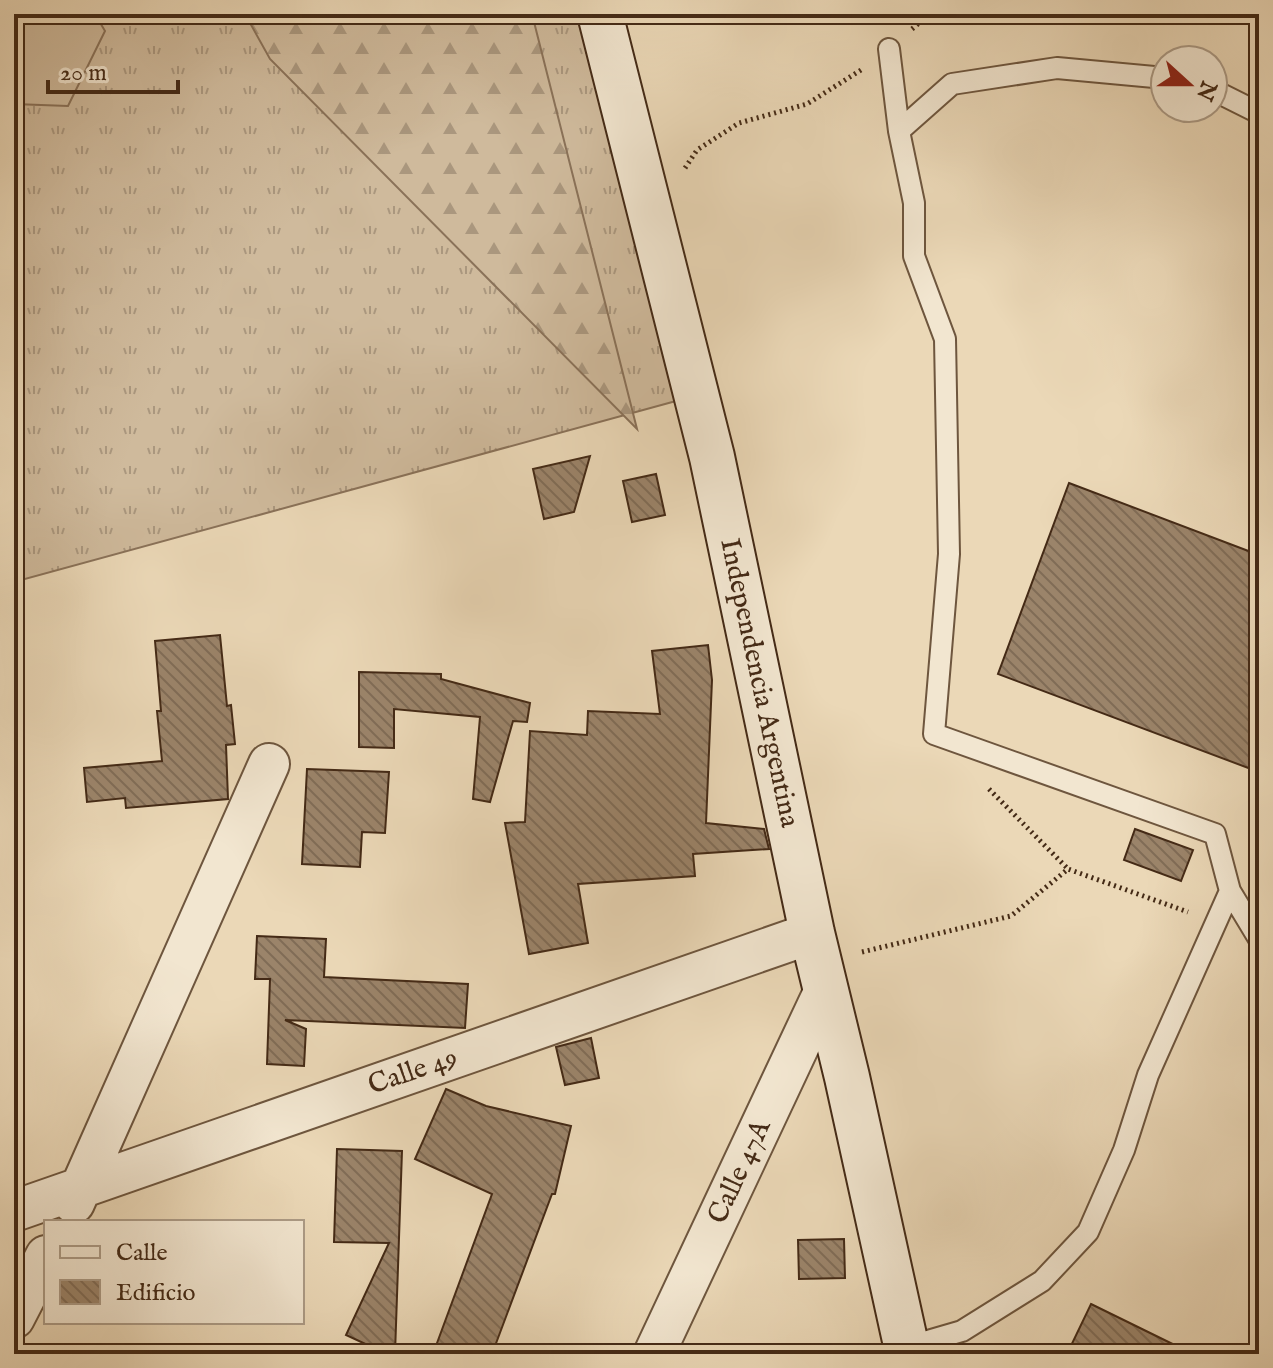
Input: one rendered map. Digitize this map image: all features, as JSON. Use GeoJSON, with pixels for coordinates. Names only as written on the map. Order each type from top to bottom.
{"type":"FeatureCollection","features":[{"type":"Feature","properties":{"kind":"main road","name":"Independencia Argentina"},"geometry":{"type":"LineString","coordinates":[[600,14],[712,457],[818,961],[908,1351]]}},
{"type":"Feature","properties":{"kind":"street"},"geometry":{"type":"LineString","coordinates":[[73,1205],[269,764]]}},
{"type":"Feature","properties":{"kind":"street","name":"Calle 49"},"geometry":{"type":"LineString","coordinates":[[14,1211],[73,1205],[818,961]]}},
{"type":"Feature","properties":{"kind":"street","name":"Calle 47A"},"geometry":{"type":"LineString","coordinates":[[654,1354],[818,961]]}},
{"type":"Feature","properties":{"kind":"street"},"geometry":{"type":"LineString","coordinates":[[14,1318],[44,1260]]}},
{"type":"Feature","properties":{"kind":"lane"},"geometry":{"type":"LineString","coordinates":[[889,49],[899,131],[914,203],[914,256],[945,339],[949,554],[934,734],[1215,834],[1230,891],[1259,939]]}},
{"type":"Feature","properties":{"kind":"lane"},"geometry":{"type":"LineString","coordinates":[[899,131],[952,84],[1057,68],[1149,77]]}},
{"type":"Feature","properties":{"kind":"lane"},"geometry":{"type":"LineString","coordinates":[[1229,98],[1259,113]]}},
{"type":"Feature","properties":{"kind":"lane"},"geometry":{"type":"LineString","coordinates":[[908,1351],[962,1331],[1042,1281],[1088,1232],[1124,1150],[1148,1075],[1230,891]]}},
{"type":"Feature","properties":{"kind":"path"},"geometry":{"type":"LineString","coordinates":[[652,222],[697,150],[739,123],[807,104],[889,49],[930,14]]}},
{"type":"Feature","properties":{"kind":"path"},"geometry":{"type":"LineString","coordinates":[[934,734],[1068,869],[1216,921]]}},
{"type":"Feature","properties":{"kind":"path"},"geometry":{"type":"LineString","coordinates":[[818,961],[1011,916],[1068,869]]}},
{"type":"Feature","properties":{"kind":"green space"},"geometry":{"type":"Polygon","coordinates":[[[14,14],[578,14],[676,401],[14,582],[14,14]]]}},
{"type":"Feature","properties":{"kind":"green space"},"geometry":{"type":"Polygon","coordinates":[[[14,14],[95,14],[105,31],[68,106],[14,104],[14,14]]]}},
{"type":"Feature","properties":{"kind":"green space"},"geometry":{"type":"Polygon","coordinates":[[[245,14],[532,14],[637,429],[270,59],[245,14]]]}},
{"type":"Feature","properties":{"kind":"building"},"geometry":{"type":"Polygon","coordinates":[[[590,456],[574,512],[544,519],[533,469],[590,456]]]}},
{"type":"Feature","properties":{"kind":"building"},"geometry":{"type":"Polygon","coordinates":[[[656,474],[665,515],[632,522],[623,481],[656,474]]]}},
{"type":"Feature","properties":{"kind":"building"},"geometry":{"type":"Polygon","coordinates":[[[1069,483],[1259,555],[1259,772],[998,674],[1069,483]]]}},
{"type":"Feature","properties":{"kind":"building"},"geometry":{"type":"Polygon","coordinates":[[[220,635],[227,706],[231,705],[235,744],[226,745],[228,799],[126,808],[125,798],[87,802],[84,768],[162,761],[155,641],[220,635]]]}},
{"type":"Feature","properties":{"kind":"building"},"geometry":{"type":"Polygon","coordinates":[[[708,645],[712,680],[706,823],[764,829],[769,849],[693,854],[695,876],[578,884],[588,943],[529,954],[505,823],[525,822],[530,731],[587,735],[588,711],[660,714],[652,651],[708,645]]]}},
{"type":"Feature","properties":{"kind":"building"},"geometry":{"type":"Polygon","coordinates":[[[359,672],[441,674],[441,679],[530,703],[527,722],[513,721],[490,802],[473,799],[480,717],[394,709],[394,748],[359,747],[359,672]]]}},
{"type":"Feature","properties":{"kind":"building"},"geometry":{"type":"Polygon","coordinates":[[[307,769],[389,772],[385,833],[362,832],[360,867],[302,864],[307,769]]]}},
{"type":"Feature","properties":{"kind":"building"},"geometry":{"type":"Polygon","coordinates":[[[1135,829],[1193,850],[1181,881],[1124,860],[1135,829]]]}},
{"type":"Feature","properties":{"kind":"building"},"geometry":{"type":"Polygon","coordinates":[[[257,936],[326,939],[324,977],[468,984],[465,1028],[285,1020],[306,1029],[304,1066],[267,1064],[270,979],[255,979],[257,936]]]}},
{"type":"Feature","properties":{"kind":"building"},"geometry":{"type":"Polygon","coordinates":[[[591,1038],[599,1078],[565,1085],[556,1047],[591,1038]]]}},
{"type":"Feature","properties":{"kind":"building"},"geometry":{"type":"Polygon","coordinates":[[[446,1089],[486,1106],[571,1126],[555,1194],[552,1194],[492,1354],[433,1354],[492,1194],[415,1159],[446,1089]]]}},
{"type":"Feature","properties":{"kind":"building"},"geometry":{"type":"Polygon","coordinates":[[[337,1149],[402,1151],[395,1354],[387,1354],[346,1335],[389,1243],[334,1242],[337,1149]]]}},
{"type":"Feature","properties":{"kind":"building"},"geometry":{"type":"Polygon","coordinates":[[[844,1239],[845,1278],[799,1279],[798,1240],[844,1239]]]}},
{"type":"Feature","properties":{"kind":"building"},"geometry":{"type":"Polygon","coordinates":[[[1091,1304],[1193,1354],[1067,1354],[1091,1304]]]}}]}
